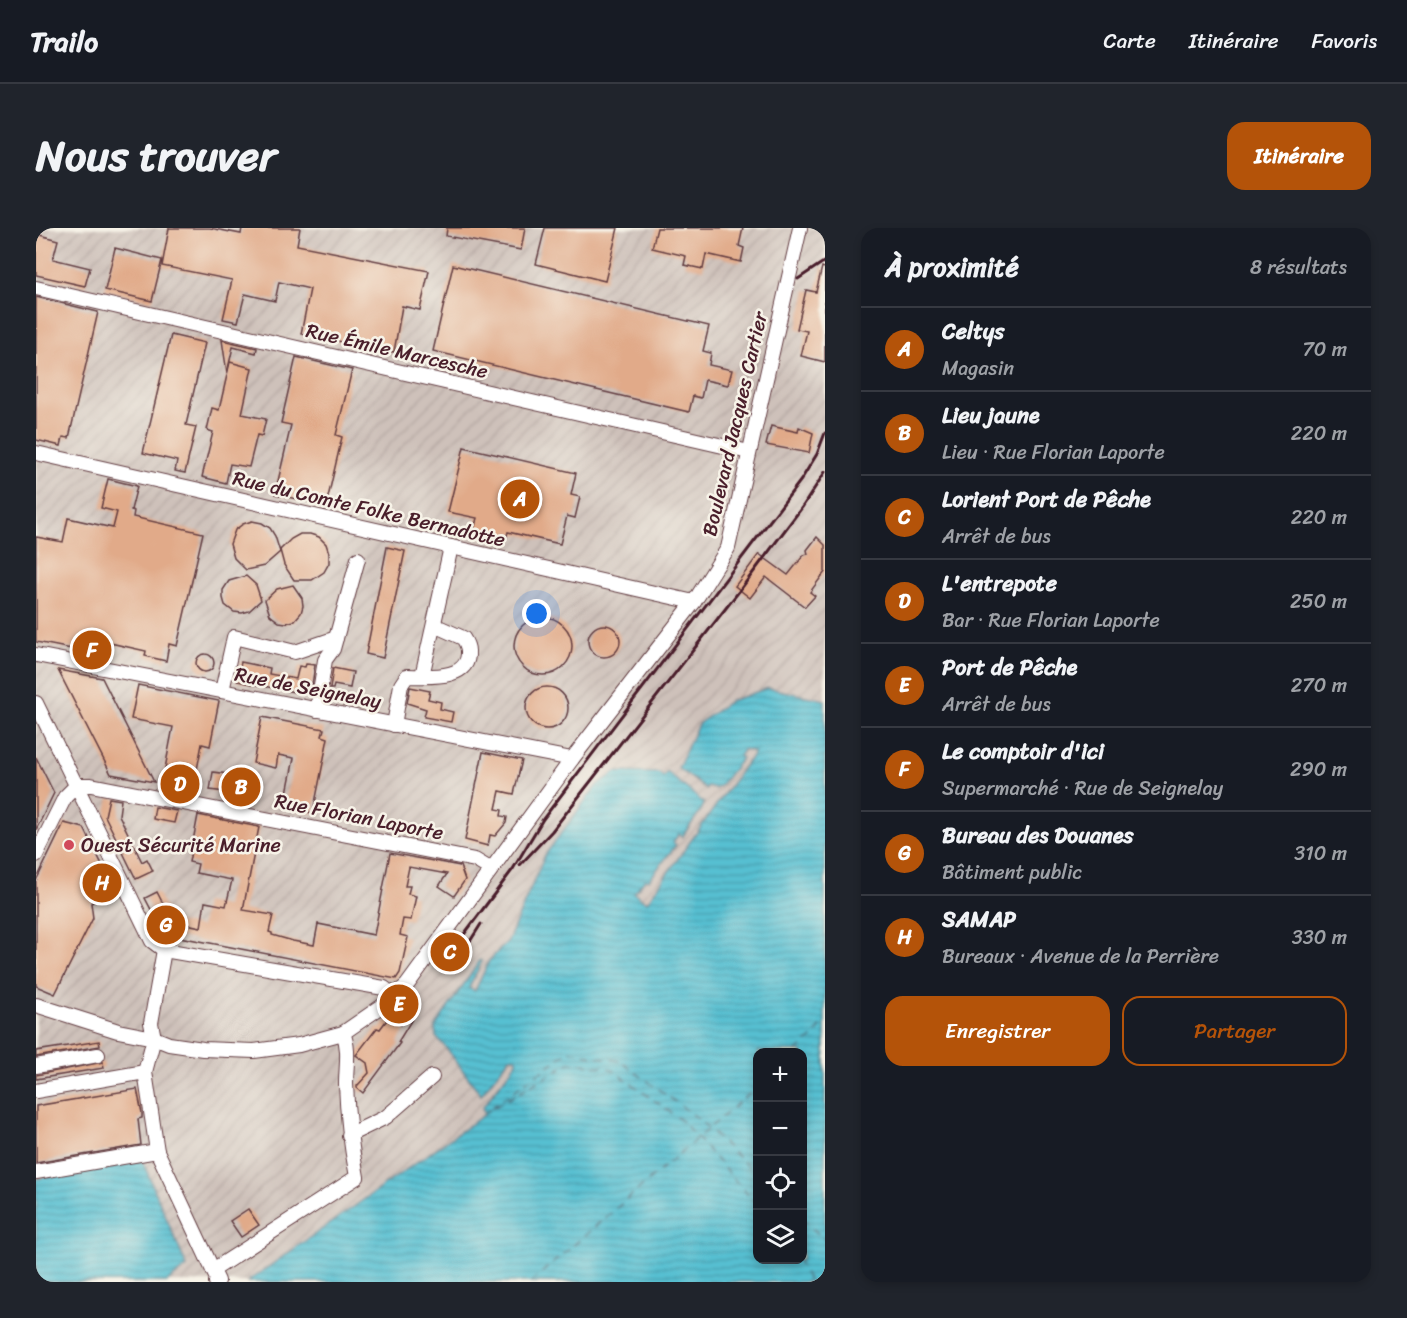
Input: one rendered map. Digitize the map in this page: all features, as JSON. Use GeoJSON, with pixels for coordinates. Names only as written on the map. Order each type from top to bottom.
{"type":"FeatureCollection","features":[{"type":"Feature","properties":{"kind":"street","name":"Boulevard Jacques Cartier"},"geometry":{"type":"LineString","coordinates":[[36,1005],[118,1032],[154,1038],[169,1044],[203,1049],[254,1051],[299,1044],[343,1033],[407,985],[572,759],[694,602],[728,548],[800,228]]}},
{"type":"Feature","properties":{"kind":"street","name":"Rue Émile Marcesche"},"geometry":{"type":"LineString","coordinates":[[36,288],[748,452]]}},
{"type":"Feature","properties":{"kind":"street","name":"Rue du Comte Folke Bernadotte"},"geometry":{"type":"LineString","coordinates":[[36,453],[694,602]]}},
{"type":"Feature","properties":{"kind":"street"},"geometry":{"type":"LineString","coordinates":[[422,676],[452,547]]}},
{"type":"Feature","properties":{"kind":"street"},"geometry":{"type":"LineString","coordinates":[[317,710],[325,660],[333,649],[358,559]]}},
{"type":"Feature","properties":{"kind":"street"},"geometry":{"type":"LineString","coordinates":[[394,725],[400,685],[407,676],[449,675],[460,671],[469,651],[464,638],[434,625]]}},
{"type":"Feature","properties":{"kind":"street"},"geometry":{"type":"LineString","coordinates":[[222,691],[234,637],[295,652],[336,638]]}},
{"type":"Feature","properties":{"kind":"street","name":"Rue de Seignelay"},"geometry":{"type":"LineString","coordinates":[[36,655],[572,759]]}},
{"type":"Feature","properties":{"kind":"street"},"geometry":{"type":"LineString","coordinates":[[36,703],[152,941],[163,955],[384,988],[395,996]]}},
{"type":"Feature","properties":{"kind":"street"},"geometry":{"type":"LineString","coordinates":[[36,855],[65,797],[76,785]]}},
{"type":"Feature","properties":{"kind":"street","name":"Rue Florian Laporte"},"geometry":{"type":"LineString","coordinates":[[76,785],[91,785],[475,860],[490,869]]}},
{"type":"Feature","properties":{"kind":"street"},"geometry":{"type":"LineString","coordinates":[[163,955],[151,1023],[154,1038],[145,1072],[157,1152],[216,1278],[357,1178],[349,1135],[346,1083],[348,1044],[343,1033]]}},
{"type":"Feature","properties":{"kind":"street"},"geometry":{"type":"LineString","coordinates":[[36,1066],[98,1055]]}},
{"type":"Feature","properties":{"kind":"street"},"geometry":{"type":"LineString","coordinates":[[36,1091],[145,1072]]}},
{"type":"Feature","properties":{"kind":"street"},"geometry":{"type":"LineString","coordinates":[[349,1135],[386,1117],[432,1077]]}},
{"type":"Feature","properties":{"kind":"street"},"geometry":{"type":"LineString","coordinates":[[36,1172],[157,1152]]}},
{"type":"Feature","properties":{"kind":"shaded area"},"geometry":{"type":"Polygon","coordinates":[[[36,228],[825,228],[825,700],[768,688],[678,768],[706,789],[741,758],[739,756],[744,749],[754,752],[647,903],[545,855],[508,941],[489,961],[475,991],[469,989],[482,962],[436,1037],[481,1095],[510,1057],[517,1059],[485,1114],[247,1282],[167,1282],[187,1267],[142,1160],[36,1179],[36,228]],[[664,777],[646,878],[648,880],[676,845],[672,842],[679,834],[683,836],[704,803],[664,777]]]}},
{"type":"Feature","properties":{"kind":"water"},"geometry":{"type":"Polygon","coordinates":[[[768,688],[825,700],[825,1282],[247,1282],[485,1114],[482,1108],[517,1059],[510,1057],[481,1095],[436,1037],[435,1027],[480,960],[482,961],[469,988],[475,991],[489,961],[508,941],[545,855],[597,785],[616,772],[659,773],[663,777],[667,772],[704,803],[682,837],[679,834],[673,842],[676,845],[649,880],[645,879],[634,893],[647,902],[754,752],[744,749],[739,756],[742,758],[721,785],[715,789],[708,786],[706,789],[678,768],[698,724],[730,701],[768,688]]]}},
{"type":"Feature","properties":{"kind":"water"},"geometry":{"type":"Polygon","coordinates":[[[142,1160],[187,1267],[167,1282],[36,1282],[36,1179],[142,1160]]]}},
{"type":"Feature","properties":{"kind":"building"},"geometry":{"type":"Polygon","coordinates":[[[169,228],[210,228],[241,234],[242,228],[300,228],[297,245],[429,271],[420,310],[402,306],[394,352],[301,334],[310,289],[279,282],[275,301],[245,294],[238,322],[223,319],[232,280],[162,266],[169,228]]]}},
{"type":"Feature","properties":{"kind":"building"},"geometry":{"type":"Polygon","coordinates":[[[447,228],[525,228],[521,250],[446,236],[447,228]]]}},
{"type":"Feature","properties":{"kind":"building"},"geometry":{"type":"Polygon","coordinates":[[[545,228],[618,228],[605,281],[536,264],[545,228]]]}},
{"type":"Feature","properties":{"kind":"building"},"geometry":{"type":"Polygon","coordinates":[[[657,228],[743,228],[739,246],[744,248],[741,262],[706,254],[703,269],[684,265],[686,256],[652,248],[657,228]]]}},
{"type":"Feature","properties":{"kind":"building"},"geometry":{"type":"Polygon","coordinates":[[[36,234],[58,240],[53,259],[90,268],[85,286],[36,275],[36,234]]]}},
{"type":"Feature","properties":{"kind":"building"},"geometry":{"type":"Polygon","coordinates":[[[115,248],[162,260],[152,301],[105,290],[115,248]]]}},
{"type":"Feature","properties":{"kind":"building"},"geometry":{"type":"Polygon","coordinates":[[[453,265],[709,326],[703,351],[711,353],[709,365],[732,370],[728,385],[705,380],[701,398],[693,396],[689,412],[433,351],[453,265]]]}},
{"type":"Feature","properties":{"kind":"building"},"geometry":{"type":"Polygon","coordinates":[[[822,267],[825,268],[825,362],[801,356],[807,331],[797,329],[806,290],[816,292],[822,267]]]}},
{"type":"Feature","properties":{"kind":"building"},"geometry":{"type":"Polygon","coordinates":[[[36,297],[98,312],[69,438],[63,437],[61,446],[36,440],[36,297]]]}},
{"type":"Feature","properties":{"kind":"building"},"geometry":{"type":"Polygon","coordinates":[[[171,335],[205,343],[186,425],[196,427],[185,473],[175,471],[177,461],[143,453],[171,335]]]}},
{"type":"Feature","properties":{"kind":"building"},"geometry":{"type":"Polygon","coordinates":[[[222,340],[257,348],[256,353],[233,347],[227,373],[222,340]]]}},
{"type":"Feature","properties":{"kind":"building"},"geometry":{"type":"Polygon","coordinates":[[[296,357],[352,370],[336,435],[342,437],[326,506],[275,494],[291,425],[281,423],[296,357]]]}},
{"type":"Feature","properties":{"kind":"building"},"geometry":{"type":"Polygon","coordinates":[[[230,362],[252,368],[242,414],[266,419],[262,436],[257,435],[249,467],[230,464],[226,483],[202,477],[213,432],[207,430],[212,408],[219,410],[230,362]]]}},
{"type":"Feature","properties":{"kind":"building"},"geometry":{"type":"Polygon","coordinates":[[[771,426],[798,432],[799,427],[813,433],[809,453],[766,445],[771,426]]]}},
{"type":"Feature","properties":{"kind":"building"},"geometry":{"type":"Polygon","coordinates":[[[464,447],[576,473],[571,495],[580,497],[575,518],[567,516],[560,544],[508,532],[505,542],[473,534],[477,518],[448,512],[464,447]]]}},
{"type":"Feature","properties":{"kind":"building"},"geometry":{"type":"Polygon","coordinates":[[[108,479],[137,486],[131,510],[134,511],[133,517],[203,533],[177,646],[169,644],[166,661],[145,656],[146,651],[110,643],[107,656],[36,642],[36,537],[63,542],[68,518],[113,528],[117,512],[101,508],[108,479]]]}},
{"type":"Feature","properties":{"kind":"building"},"geometry":{"type":"Polygon","coordinates":[[[252,521],[270,528],[280,552],[264,566],[246,570],[234,558],[230,544],[235,530],[252,521]]]}},
{"type":"Feature","properties":{"kind":"building"},"geometry":{"type":"Polygon","coordinates":[[[300,534],[319,537],[326,544],[329,553],[329,563],[324,572],[312,580],[294,580],[284,565],[280,550],[300,534]]]}},
{"type":"Feature","properties":{"kind":"building"},"geometry":{"type":"Polygon","coordinates":[[[817,537],[825,545],[825,572],[810,592],[815,596],[805,607],[766,577],[750,598],[735,586],[759,554],[788,575],[804,555],[808,554],[807,550],[817,537]]]}},
{"type":"Feature","properties":{"kind":"building"},"geometry":{"type":"Polygon","coordinates":[[[387,547],[405,551],[383,658],[366,654],[387,547]]]}},
{"type":"Feature","properties":{"kind":"building"},"geometry":{"type":"Polygon","coordinates":[[[246,576],[256,585],[261,600],[249,611],[234,612],[225,605],[223,590],[229,581],[246,576]]]}},
{"type":"Feature","properties":{"kind":"building"},"geometry":{"type":"Polygon","coordinates":[[[293,585],[302,598],[301,613],[294,621],[279,622],[270,615],[265,600],[277,589],[293,585]]]}},
{"type":"Feature","properties":{"kind":"building"},"geometry":{"type":"Polygon","coordinates":[[[543,617],[559,622],[567,630],[572,646],[567,662],[559,670],[543,675],[527,670],[519,662],[514,646],[519,630],[527,622],[543,617]]]}},
{"type":"Feature","properties":{"kind":"building"},"geometry":{"type":"Polygon","coordinates":[[[604,625],[615,630],[620,641],[615,652],[604,657],[593,652],[588,641],[593,630],[604,625]]]}},
{"type":"Feature","properties":{"kind":"building"},"geometry":{"type":"Polygon","coordinates":[[[205,654],[211,657],[214,663],[211,669],[205,672],[199,669],[196,663],[199,657],[205,654]]]}},
{"type":"Feature","properties":{"kind":"building"},"geometry":{"type":"Polygon","coordinates":[[[241,662],[270,668],[269,674],[296,679],[299,666],[315,665],[312,685],[301,685],[300,693],[237,681],[241,662]]]}},
{"type":"Feature","properties":{"kind":"building"},"geometry":{"type":"Polygon","coordinates":[[[333,668],[353,672],[350,688],[334,685],[333,689],[330,689],[333,668]]]}},
{"type":"Feature","properties":{"kind":"building"},"geometry":{"type":"Polygon","coordinates":[[[58,670],[102,678],[154,782],[111,774],[58,670]]]}},
{"type":"Feature","properties":{"kind":"building"},"geometry":{"type":"Polygon","coordinates":[[[138,685],[219,701],[210,746],[202,744],[193,790],[162,784],[173,727],[131,719],[138,685]]]}},
{"type":"Feature","properties":{"kind":"building"},"geometry":{"type":"Polygon","coordinates":[[[410,687],[430,691],[428,699],[441,702],[440,709],[453,712],[451,722],[424,717],[426,709],[407,703],[410,687]]]}},
{"type":"Feature","properties":{"kind":"building"},"geometry":{"type":"Polygon","coordinates":[[[547,687],[562,693],[568,708],[562,723],[547,729],[532,723],[526,708],[532,693],[547,687]]]}},
{"type":"Feature","properties":{"kind":"building"},"geometry":{"type":"Polygon","coordinates":[[[262,717],[324,729],[322,736],[328,738],[313,813],[284,808],[294,758],[278,755],[276,768],[253,763],[262,717]]]}},
{"type":"Feature","properties":{"kind":"building"},"geometry":{"type":"Polygon","coordinates":[[[483,752],[522,760],[514,794],[500,791],[496,809],[502,810],[501,816],[507,817],[506,823],[495,836],[490,835],[488,846],[465,840],[483,752]]]}},
{"type":"Feature","properties":{"kind":"building"},"geometry":{"type":"Polygon","coordinates":[[[36,757],[54,793],[36,830],[36,757]]]}},
{"type":"Feature","properties":{"kind":"building"},"geometry":{"type":"Polygon","coordinates":[[[213,772],[228,774],[227,779],[246,783],[244,792],[225,788],[225,792],[210,790],[213,772]]]}},
{"type":"Feature","properties":{"kind":"building"},"geometry":{"type":"Polygon","coordinates":[[[109,798],[121,800],[119,815],[142,862],[147,859],[153,871],[136,879],[105,816],[109,798]]]}},
{"type":"Feature","properties":{"kind":"building"},"geometry":{"type":"Polygon","coordinates":[[[155,807],[177,811],[174,823],[153,819],[155,807]]]}},
{"type":"Feature","properties":{"kind":"building"},"geometry":{"type":"Polygon","coordinates":[[[198,815],[259,827],[243,910],[273,915],[269,932],[293,941],[314,945],[318,924],[374,935],[390,853],[460,866],[465,880],[454,896],[439,886],[447,874],[409,867],[405,886],[410,886],[408,894],[416,896],[411,920],[403,919],[400,935],[408,937],[400,973],[396,979],[164,934],[145,898],[157,892],[172,921],[201,927],[205,902],[226,906],[232,880],[196,873],[198,864],[189,862],[198,815]]]}},
{"type":"Feature","properties":{"kind":"building"},"geometry":{"type":"Polygon","coordinates":[[[64,823],[84,828],[115,891],[91,903],[93,918],[55,994],[36,986],[36,881],[64,823]]]}},
{"type":"Feature","properties":{"kind":"building"},"geometry":{"type":"Polygon","coordinates":[[[413,1009],[417,1011],[398,1042],[400,1043],[363,1093],[357,1086],[369,1073],[367,1063],[356,1055],[377,1028],[380,1029],[389,1017],[401,1025],[413,1009]]]}},
{"type":"Feature","properties":{"kind":"building"},"geometry":{"type":"Polygon","coordinates":[[[99,1041],[100,1046],[36,1057],[36,1051],[99,1041]]]}},
{"type":"Feature","properties":{"kind":"building"},"geometry":{"type":"Polygon","coordinates":[[[103,1062],[104,1068],[36,1079],[36,1075],[103,1062]]]}},
{"type":"Feature","properties":{"kind":"building"},"geometry":{"type":"Polygon","coordinates":[[[137,1089],[142,1113],[142,1118],[138,1119],[141,1145],[36,1163],[36,1106],[137,1089]]]}},
{"type":"Feature","properties":{"kind":"building"},"geometry":{"type":"Polygon","coordinates":[[[248,1209],[259,1225],[241,1237],[230,1221],[248,1209]]]}},
{"type":"Feature","properties":{"kind":"ferry route"},"geometry":{"type":"LineString","coordinates":[[801,1048],[825,1022]]}},
{"type":"Feature","properties":{"kind":"ferry route"},"geometry":{"type":"LineString","coordinates":[[491,1108],[569,1051],[620,1061],[695,1116],[753,1171]]}},
{"type":"Feature","properties":{"kind":"ferry route"},"geometry":{"type":"LineString","coordinates":[[483,1114],[571,1062],[612,1069],[682,1121],[753,1200]]}},
{"type":"Feature","properties":{"kind":"ferry route"},"geometry":{"type":"LineString","coordinates":[[531,1282],[753,1090]]}},
{"type":"Feature","properties":{"kind":"ferry route"},"geometry":{"type":"LineString","coordinates":[[807,1224],[825,1240]]}},
{"type":"Feature","properties":{"kind":"ferry route"},"geometry":{"type":"LineString","coordinates":[[800,1264],[809,1282]]}},
{"type":"Feature","properties":{"kind":"railway"},"geometry":{"type":"LineString","coordinates":[[798,279],[825,261]]}},
{"type":"Feature","properties":{"kind":"railway"},"geometry":{"type":"LineString","coordinates":[[459,941],[513,869],[543,819],[801,480],[817,454],[825,433]]}},
{"type":"Feature","properties":{"kind":"railway"},"geometry":{"type":"LineString","coordinates":[[520,865],[552,831],[740,590],[803,506],[825,472]]}},
{"type":"Feature","properties":{"kind":"railway"},"geometry":{"type":"LineString","coordinates":[[455,965],[481,924]]}},
{"type":"Feature","properties":{"kind":"place","name":"Celtys"},"geometry":{"type":"Point","coordinates":[520,499]}},
{"type":"Feature","properties":{"kind":"place","name":"Le comptoir d'ici"},"geometry":{"type":"Point","coordinates":[92,650]}},
{"type":"Feature","properties":{"kind":"place","name":"L'entrepote"},"geometry":{"type":"Point","coordinates":[180,784]}},
{"type":"Feature","properties":{"kind":"place","name":"Lieu jaune"},"geometry":{"type":"Point","coordinates":[241,787]}},
{"type":"Feature","properties":{"kind":"place","name":"Ouest Sécurité Marine"},"geometry":{"type":"Point","coordinates":[69,845]}},
{"type":"Feature","properties":{"kind":"place","name":"SAMAP"},"geometry":{"type":"Point","coordinates":[102,883]}},
{"type":"Feature","properties":{"kind":"place","name":"Bureau des Douanes"},"geometry":{"type":"Point","coordinates":[166,925]}},
{"type":"Feature","properties":{"kind":"place","name":"Lorient Port de Pêche"},"geometry":{"type":"Point","coordinates":[450,952]}},
{"type":"Feature","properties":{"kind":"place","name":"Port de Pêche"},"geometry":{"type":"Point","coordinates":[399,1004]}}]}
